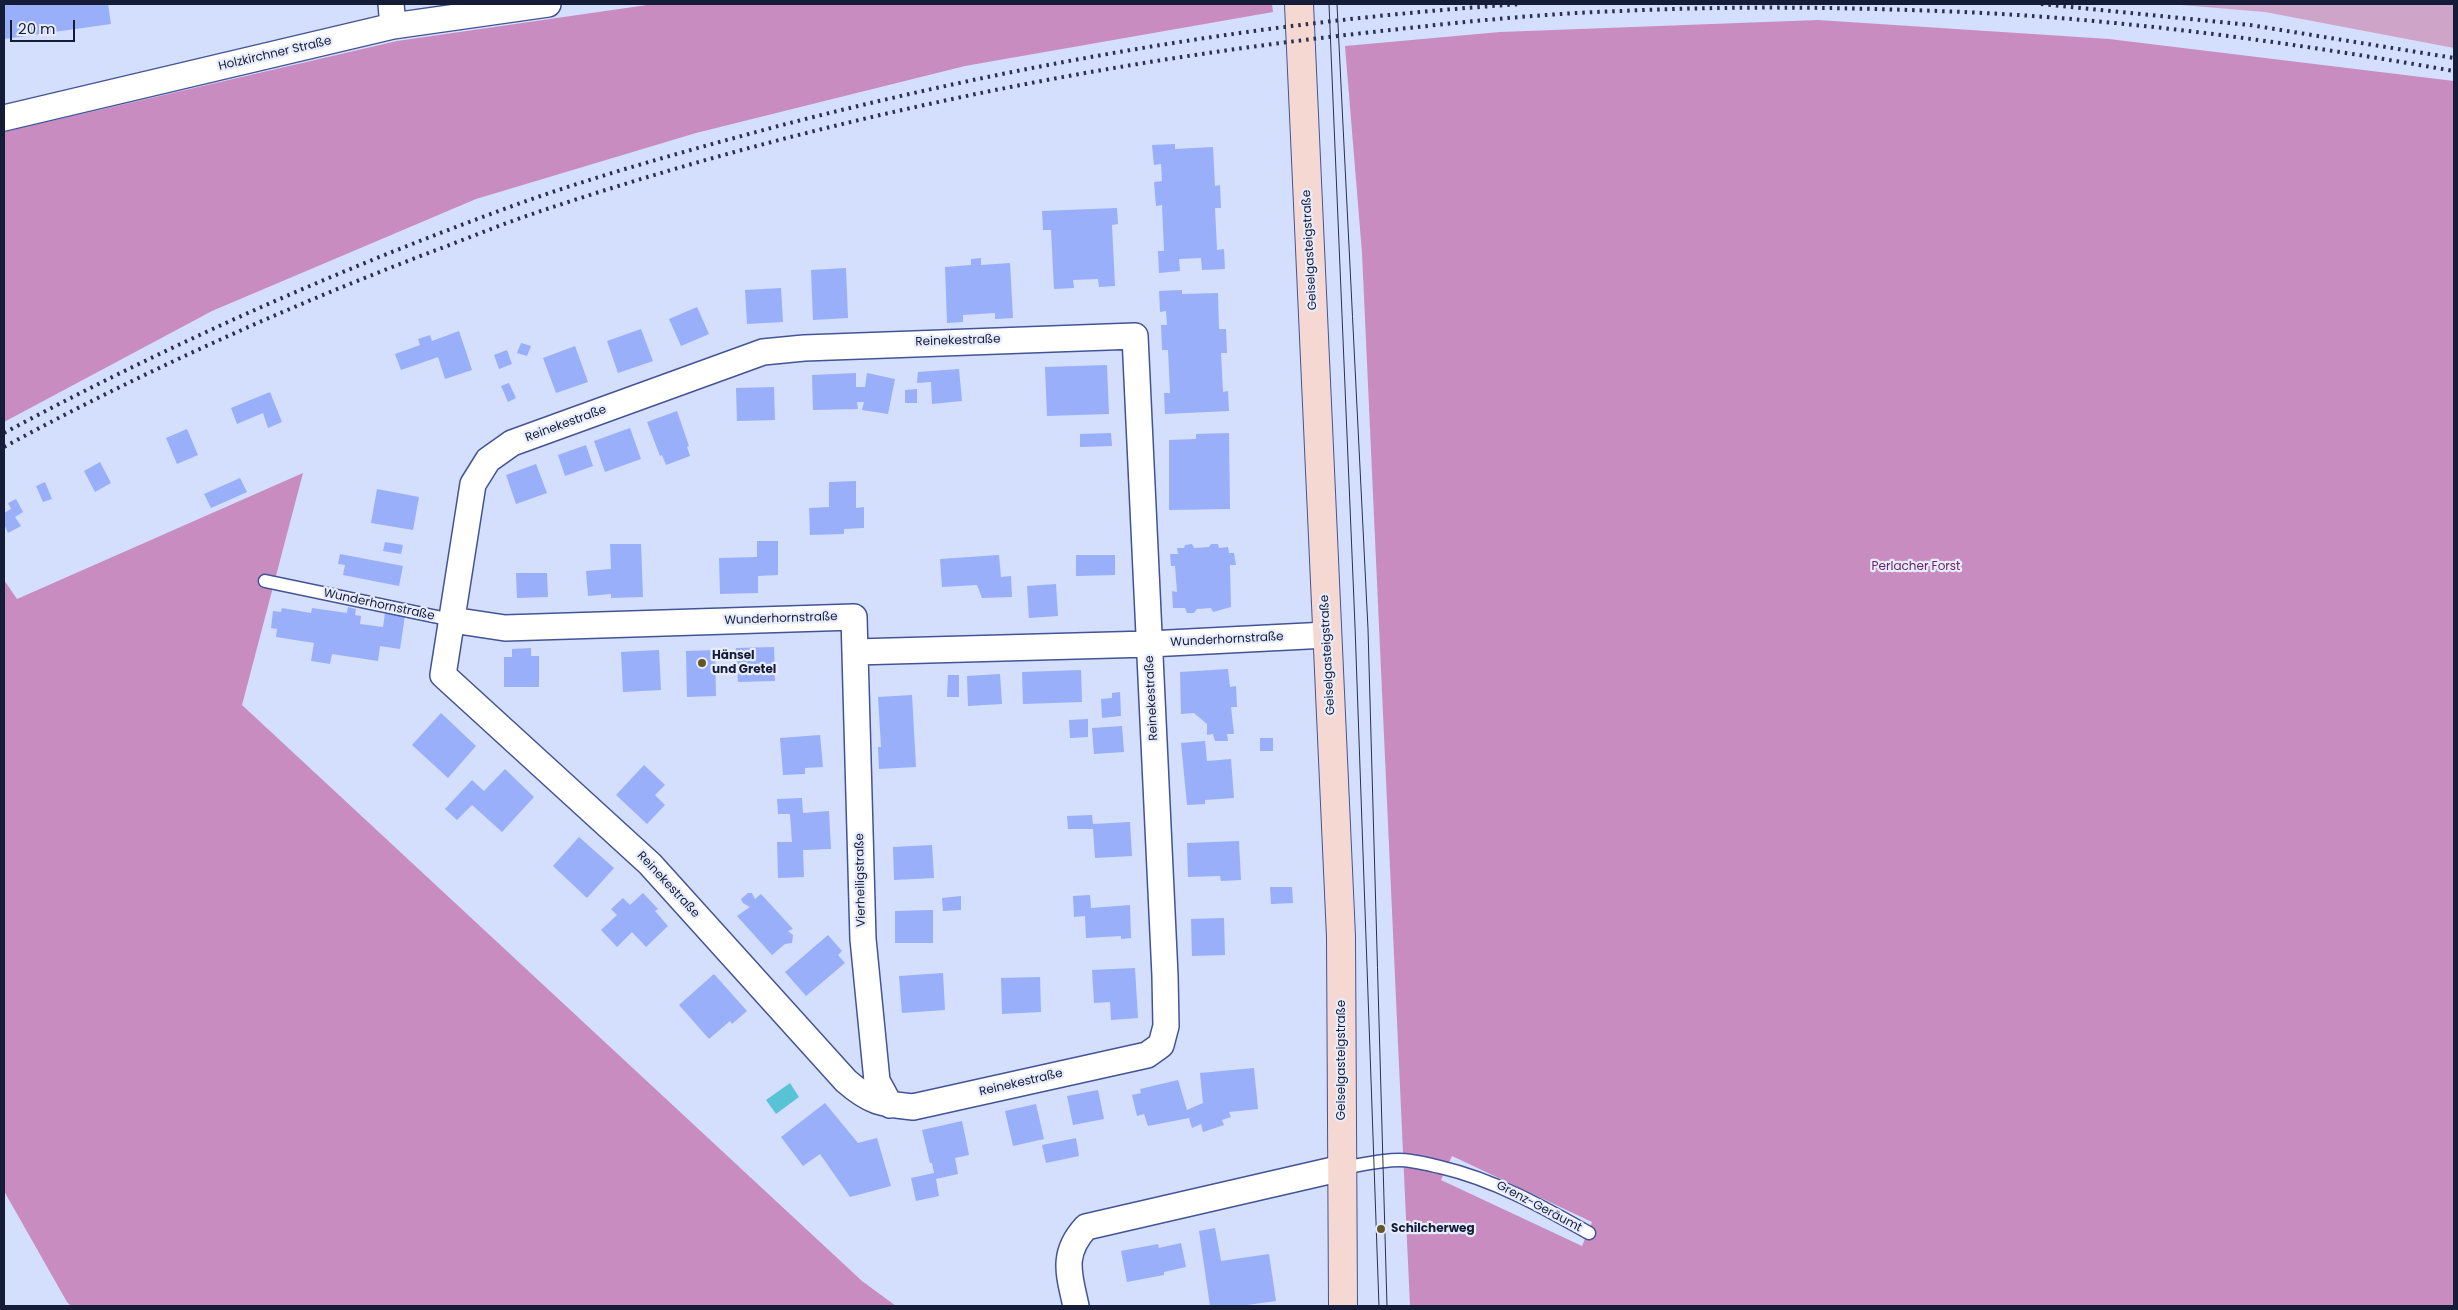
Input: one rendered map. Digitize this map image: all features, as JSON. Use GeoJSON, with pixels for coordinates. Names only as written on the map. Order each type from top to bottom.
{"type":"FeatureCollection","features":[{"type":"Feature","properties":{"kind":"main road","name":"Geiselgasteigstraße"},"geometry":{"type":"LineString","coordinates":[[1299,4],[1340,937],[1342,1306]]}},
{"type":"Feature","properties":{"kind":"street","name":"Holzkirchner Straße"},"geometry":{"type":"LineString","coordinates":[[4,118],[392,15],[548,4]]}},
{"type":"Feature","properties":{"kind":"street","name":"Reinekestraße"},"geometry":{"type":"LineString","coordinates":[[1136,336],[1149,644],[1165,976],[1166,1026],[1161,1046],[1147,1055],[913,1107],[890,1105],[866,1098],[846,1081],[650,864],[443,675],[473,484],[488,460],[512,443],[763,352],[804,348],[1136,336]]}},
{"type":"Feature","properties":{"kind":"street","name":"Wunderhornstraße"},"geometry":{"type":"LineString","coordinates":[[452,620],[505,628],[854,617],[855,652],[1149,644],[1327,635]]}},
{"type":"Feature","properties":{"kind":"street","name":"Vierheiligstraße"},"geometry":{"type":"LineString","coordinates":[[855,652],[863,939],[877,1081],[890,1105]]}},
{"type":"Feature","properties":{"kind":"street"},"geometry":{"type":"LineString","coordinates":[[1076,1306],[1068,1269],[1070,1252],[1076,1238],[1086,1227],[1342,1168]]}},
{"type":"Feature","properties":{"kind":"lane","name":"Wunderhornstraße"},"geometry":{"type":"LineString","coordinates":[[265,581],[452,620]]}},
{"type":"Feature","properties":{"kind":"lane","name":"Grenz-Geräumt"},"geometry":{"type":"LineString","coordinates":[[1342,1168],[1374,1162],[1400,1160],[1455,1171],[1496,1184],[1538,1204],[1589,1233]]}},
{"type":"Feature","properties":{"kind":"shaded area"},"geometry":{"type":"Polygon","coordinates":[[[2169,4],[2454,4],[2454,48],[2265,12],[2169,4]]]}},
{"type":"Feature","properties":{"kind":"green space"},"geometry":{"type":"Polygon","coordinates":[[[654,4],[1272,4],[1273,12],[965,66],[696,133],[476,199],[212,311],[4,422],[4,132],[397,41],[654,4]]]}},
{"type":"Feature","properties":{"kind":"green space","name":"Perlacher Forst"},"geometry":{"type":"Polygon","coordinates":[[[1818,20],[2109,39],[2454,81],[2454,1306],[1410,1306],[1362,253],[1345,46],[1500,32],[1818,20]],[[1452,1156],[1441,1180],[1582,1246],[1592,1222],[1452,1156]]]}},
{"type":"Feature","properties":{"kind":"green space"},"geometry":{"type":"Polygon","coordinates":[[[303,473],[242,705],[862,1281],[896,1306],[71,1306],[67,1302],[4,1191],[4,580],[17,599],[303,473]]]}},
{"type":"Feature","properties":{"kind":"water"},"geometry":{"type":"Polygon","coordinates":[[[790,1083],[799,1097],[776,1114],[766,1100],[790,1083]]]}},
{"type":"Feature","properties":{"kind":"building"},"geometry":{"type":"Polygon","coordinates":[[[4,4],[108,4],[111,24],[4,39],[4,4]]]}},
{"type":"Feature","properties":{"kind":"building"},"geometry":{"type":"Polygon","coordinates":[[[1175,144],[1175,149],[1213,147],[1215,186],[1220,185],[1221,208],[1215,208],[1217,250],[1224,249],[1225,269],[1202,270],[1201,258],[1179,259],[1180,271],[1159,273],[1158,251],[1164,251],[1162,205],[1156,206],[1154,182],[1162,181],[1161,164],[1154,165],[1152,145],[1175,144]]]}},
{"type":"Feature","properties":{"kind":"building"},"geometry":{"type":"Polygon","coordinates":[[[1117,208],[1118,224],[1112,225],[1115,286],[1099,287],[1098,279],[1073,280],[1074,288],[1054,289],[1051,230],[1043,230],[1042,211],[1117,208]]]}},
{"type":"Feature","properties":{"kind":"building"},"geometry":{"type":"Polygon","coordinates":[[[981,258],[981,265],[1010,263],[1013,318],[995,319],[995,313],[963,315],[963,322],[947,323],[945,267],[971,265],[971,259],[981,258]]]}},
{"type":"Feature","properties":{"kind":"building"},"geometry":{"type":"Polygon","coordinates":[[[846,268],[848,318],[813,320],[811,270],[846,268]]]}},
{"type":"Feature","properties":{"kind":"building"},"geometry":{"type":"Polygon","coordinates":[[[781,288],[783,322],[747,324],[745,290],[781,288]]]}},
{"type":"Feature","properties":{"kind":"building"},"geometry":{"type":"Polygon","coordinates":[[[1182,290],[1182,294],[1218,293],[1219,329],[1226,329],[1227,353],[1221,353],[1223,392],[1228,391],[1229,411],[1165,414],[1164,393],[1170,393],[1168,350],[1162,350],[1161,325],[1167,325],[1166,311],[1160,312],[1159,291],[1182,290]]]}},
{"type":"Feature","properties":{"kind":"building"},"geometry":{"type":"Polygon","coordinates":[[[697,307],[709,334],[681,346],[669,319],[697,307]]]}},
{"type":"Feature","properties":{"kind":"building"},"geometry":{"type":"Polygon","coordinates":[[[641,329],[653,361],[618,373],[607,341],[641,329]]]}},
{"type":"Feature","properties":{"kind":"building"},"geometry":{"type":"Polygon","coordinates":[[[459,331],[472,370],[445,379],[438,357],[401,370],[395,354],[420,345],[418,339],[430,335],[432,341],[459,331]]]}},
{"type":"Feature","properties":{"kind":"building"},"geometry":{"type":"Polygon","coordinates":[[[521,343],[531,346],[527,356],[517,353],[521,343]]]}},
{"type":"Feature","properties":{"kind":"building"},"geometry":{"type":"Polygon","coordinates":[[[575,346],[588,382],[556,393],[543,358],[575,346]]]}},
{"type":"Feature","properties":{"kind":"building"},"geometry":{"type":"Polygon","coordinates":[[[507,350],[512,364],[499,369],[494,355],[507,350]]]}},
{"type":"Feature","properties":{"kind":"building"},"geometry":{"type":"Polygon","coordinates":[[[1107,365],[1109,414],[1047,416],[1045,367],[1107,365]]]}},
{"type":"Feature","properties":{"kind":"building"},"geometry":{"type":"Polygon","coordinates":[[[959,369],[962,401],[932,404],[931,382],[917,383],[918,372],[959,369]]]}},
{"type":"Feature","properties":{"kind":"building"},"geometry":{"type":"Polygon","coordinates":[[[856,373],[856,387],[865,387],[867,373],[895,379],[888,414],[862,410],[864,402],[857,402],[858,409],[813,410],[812,375],[856,373]]]}},
{"type":"Feature","properties":{"kind":"building"},"geometry":{"type":"Polygon","coordinates":[[[509,383],[516,398],[508,402],[501,386],[509,383]]]}},
{"type":"Feature","properties":{"kind":"building"},"geometry":{"type":"Polygon","coordinates":[[[774,387],[775,420],[737,421],[736,388],[774,387]]]}},
{"type":"Feature","properties":{"kind":"building"},"geometry":{"type":"Polygon","coordinates":[[[917,389],[917,403],[905,403],[905,390],[917,389]]]}},
{"type":"Feature","properties":{"kind":"building"},"geometry":{"type":"Polygon","coordinates":[[[270,392],[282,422],[268,428],[263,413],[237,424],[231,408],[270,392]]]}},
{"type":"Feature","properties":{"kind":"building"},"geometry":{"type":"Polygon","coordinates":[[[677,411],[689,446],[687,447],[690,456],[666,465],[662,455],[660,456],[647,422],[677,411]]]}},
{"type":"Feature","properties":{"kind":"building"},"geometry":{"type":"Polygon","coordinates":[[[630,428],[641,459],[605,472],[594,441],[630,428]]]}},
{"type":"Feature","properties":{"kind":"building"},"geometry":{"type":"Polygon","coordinates":[[[187,429],[198,455],[177,464],[166,438],[187,429]]]}},
{"type":"Feature","properties":{"kind":"building"},"geometry":{"type":"Polygon","coordinates":[[[1111,433],[1112,446],[1080,447],[1080,434],[1111,433]]]}},
{"type":"Feature","properties":{"kind":"building"},"geometry":{"type":"Polygon","coordinates":[[[1229,433],[1230,509],[1169,510],[1169,440],[1196,439],[1196,434],[1229,433]]]}},
{"type":"Feature","properties":{"kind":"building"},"geometry":{"type":"Polygon","coordinates":[[[586,445],[593,466],[565,476],[558,455],[586,445]]]}},
{"type":"Feature","properties":{"kind":"building"},"geometry":{"type":"Polygon","coordinates":[[[100,462],[111,483],[95,492],[84,471],[100,462]]]}},
{"type":"Feature","properties":{"kind":"building"},"geometry":{"type":"Polygon","coordinates":[[[536,464],[547,493],[516,504],[506,475],[536,464]]]}},
{"type":"Feature","properties":{"kind":"building"},"geometry":{"type":"Polygon","coordinates":[[[240,478],[247,492],[211,508],[204,494],[240,478]]]}},
{"type":"Feature","properties":{"kind":"building"},"geometry":{"type":"Polygon","coordinates":[[[856,481],[856,508],[864,507],[864,528],[844,529],[844,534],[810,535],[809,508],[829,507],[829,482],[856,481]]]}},
{"type":"Feature","properties":{"kind":"building"},"geometry":{"type":"Polygon","coordinates":[[[45,482],[52,499],[43,502],[36,486],[45,482]]]}},
{"type":"Feature","properties":{"kind":"building"},"geometry":{"type":"Polygon","coordinates":[[[377,489],[419,497],[413,530],[371,523],[377,489]]]}},
{"type":"Feature","properties":{"kind":"building"},"geometry":{"type":"Polygon","coordinates":[[[16,499],[23,512],[15,517],[21,526],[8,533],[4,524],[4,513],[11,509],[8,503],[16,499]]]}},
{"type":"Feature","properties":{"kind":"building"},"geometry":{"type":"Polygon","coordinates":[[[757,541],[778,541],[778,575],[758,576],[758,593],[720,594],[719,558],[757,557],[757,541]]]}},
{"type":"Feature","properties":{"kind":"building"},"geometry":{"type":"Polygon","coordinates":[[[385,542],[403,545],[401,554],[383,551],[385,542]]]}},
{"type":"Feature","properties":{"kind":"building"},"geometry":{"type":"Polygon","coordinates":[[[610,544],[641,544],[643,597],[611,598],[611,594],[588,596],[586,571],[611,569],[610,544]]]}},
{"type":"Feature","properties":{"kind":"building"},"geometry":{"type":"Polygon","coordinates":[[[1192,544],[1194,548],[1218,544],[1219,548],[1228,547],[1229,553],[1234,553],[1236,565],[1230,565],[1231,607],[1213,612],[1211,608],[1197,609],[1194,613],[1187,613],[1185,608],[1173,608],[1172,591],[1177,592],[1175,566],[1171,566],[1170,554],[1178,554],[1177,548],[1184,548],[1185,545],[1192,544]]]}},
{"type":"Feature","properties":{"kind":"building"},"geometry":{"type":"Polygon","coordinates":[[[340,554],[403,566],[399,586],[343,575],[345,565],[338,564],[340,554]]]}},
{"type":"Feature","properties":{"kind":"building"},"geometry":{"type":"Polygon","coordinates":[[[999,555],[1001,577],[1011,576],[1012,597],[982,598],[977,585],[942,587],[940,559],[999,555]]]}},
{"type":"Feature","properties":{"kind":"building"},"geometry":{"type":"Polygon","coordinates":[[[1076,555],[1115,555],[1115,575],[1076,576],[1076,555]]]}},
{"type":"Feature","properties":{"kind":"building"},"geometry":{"type":"Polygon","coordinates":[[[516,573],[547,573],[548,597],[517,598],[516,573]]]}},
{"type":"Feature","properties":{"kind":"building"},"geometry":{"type":"Polygon","coordinates":[[[1056,584],[1058,616],[1029,618],[1027,586],[1056,584]]]}},
{"type":"Feature","properties":{"kind":"building"},"geometry":{"type":"Polygon","coordinates":[[[348,607],[356,609],[355,615],[361,616],[360,624],[383,627],[385,613],[405,615],[400,649],[380,646],[378,661],[332,654],[330,664],[311,661],[314,643],[276,637],[277,629],[271,628],[273,611],[281,612],[282,608],[311,613],[312,608],[347,613],[348,607]]]}},
{"type":"Feature","properties":{"kind":"building"},"geometry":{"type":"Polygon","coordinates":[[[774,647],[775,681],[738,682],[736,648],[774,647]]]}},
{"type":"Feature","properties":{"kind":"building"},"geometry":{"type":"Polygon","coordinates":[[[531,648],[531,656],[539,656],[539,687],[504,687],[504,657],[512,657],[512,649],[531,648]]]}},
{"type":"Feature","properties":{"kind":"building"},"geometry":{"type":"Polygon","coordinates":[[[659,650],[661,690],[623,692],[621,652],[659,650]]]}},
{"type":"Feature","properties":{"kind":"building"},"geometry":{"type":"Polygon","coordinates":[[[715,650],[716,696],[687,697],[686,651],[715,650]]]}},
{"type":"Feature","properties":{"kind":"building"},"geometry":{"type":"Polygon","coordinates":[[[1228,669],[1230,687],[1236,686],[1237,707],[1231,707],[1234,734],[1227,734],[1228,741],[1215,741],[1213,734],[1207,735],[1207,724],[1194,713],[1181,714],[1180,672],[1228,669]]]}},
{"type":"Feature","properties":{"kind":"building"},"geometry":{"type":"Polygon","coordinates":[[[1081,670],[1082,702],[1023,704],[1022,672],[1081,670]]]}},
{"type":"Feature","properties":{"kind":"building"},"geometry":{"type":"Polygon","coordinates":[[[1000,674],[1002,704],[968,706],[967,676],[1000,674]]]}},
{"type":"Feature","properties":{"kind":"building"},"geometry":{"type":"Polygon","coordinates":[[[948,675],[959,675],[959,697],[947,697],[948,675]]]}},
{"type":"Feature","properties":{"kind":"building"},"geometry":{"type":"Polygon","coordinates":[[[1120,692],[1121,716],[1102,718],[1101,699],[1112,698],[1112,693],[1120,692]]]}},
{"type":"Feature","properties":{"kind":"building"},"geometry":{"type":"Polygon","coordinates":[[[912,695],[916,767],[879,769],[878,747],[881,747],[878,697],[912,695]]]}},
{"type":"Feature","properties":{"kind":"building"},"geometry":{"type":"Polygon","coordinates":[[[441,713],[476,746],[448,778],[412,745],[441,713]]]}},
{"type":"Feature","properties":{"kind":"building"},"geometry":{"type":"Polygon","coordinates":[[[1088,719],[1088,737],[1070,738],[1069,720],[1088,719]]]}},
{"type":"Feature","properties":{"kind":"building"},"geometry":{"type":"Polygon","coordinates":[[[1122,726],[1124,752],[1094,754],[1092,728],[1122,726]]]}},
{"type":"Feature","properties":{"kind":"building"},"geometry":{"type":"Polygon","coordinates":[[[820,735],[823,767],[805,768],[805,774],[783,775],[780,738],[820,735]]]}},
{"type":"Feature","properties":{"kind":"building"},"geometry":{"type":"Polygon","coordinates":[[[1260,738],[1273,738],[1273,751],[1260,751],[1260,738]]]}},
{"type":"Feature","properties":{"kind":"building"},"geometry":{"type":"Polygon","coordinates":[[[1205,741],[1207,761],[1231,759],[1234,798],[1205,800],[1205,804],[1187,805],[1181,743],[1205,741]]]}},
{"type":"Feature","properties":{"kind":"building"},"geometry":{"type":"Polygon","coordinates":[[[644,765],[665,785],[655,795],[665,805],[647,824],[616,795],[644,765]]]}},
{"type":"Feature","properties":{"kind":"building"},"geometry":{"type":"Polygon","coordinates":[[[505,769],[534,797],[502,832],[472,805],[457,820],[445,809],[472,780],[484,791],[505,769]]]}},
{"type":"Feature","properties":{"kind":"building"},"geometry":{"type":"Polygon","coordinates":[[[802,798],[803,813],[829,811],[831,849],[803,850],[804,877],[778,878],[777,842],[792,842],[790,814],[778,814],[777,799],[802,798]]]}},
{"type":"Feature","properties":{"kind":"building"},"geometry":{"type":"Polygon","coordinates":[[[1092,815],[1093,824],[1130,822],[1132,856],[1095,858],[1093,829],[1068,829],[1067,816],[1092,815]]]}},
{"type":"Feature","properties":{"kind":"building"},"geometry":{"type":"Polygon","coordinates":[[[579,837],[614,868],[587,898],[553,866],[579,837]]]}},
{"type":"Feature","properties":{"kind":"building"},"geometry":{"type":"Polygon","coordinates":[[[1239,841],[1241,880],[1221,881],[1220,876],[1188,877],[1187,843],[1239,841]]]}},
{"type":"Feature","properties":{"kind":"building"},"geometry":{"type":"Polygon","coordinates":[[[932,845],[934,878],[894,880],[893,847],[932,845]]]}},
{"type":"Feature","properties":{"kind":"building"},"geometry":{"type":"Polygon","coordinates":[[[1270,887],[1292,887],[1293,903],[1271,904],[1270,887]]]}},
{"type":"Feature","properties":{"kind":"building"},"geometry":{"type":"Polygon","coordinates":[[[643,893],[658,909],[655,911],[668,926],[646,947],[632,932],[617,947],[601,930],[617,915],[611,909],[623,898],[630,905],[643,893]]]}},
{"type":"Feature","properties":{"kind":"building"},"geometry":{"type":"Polygon","coordinates":[[[748,893],[752,893],[755,899],[761,894],[793,929],[788,931],[793,935],[792,943],[785,944],[772,955],[737,916],[750,907],[743,903],[741,899],[748,893]]]}},
{"type":"Feature","properties":{"kind":"building"},"geometry":{"type":"Polygon","coordinates":[[[1090,895],[1091,908],[1130,905],[1131,938],[1121,939],[1121,936],[1086,938],[1085,916],[1074,917],[1073,896],[1090,895]]]}},
{"type":"Feature","properties":{"kind":"building"},"geometry":{"type":"Polygon","coordinates":[[[961,896],[961,910],[943,911],[942,898],[961,896]]]}},
{"type":"Feature","properties":{"kind":"building"},"geometry":{"type":"Polygon","coordinates":[[[933,910],[933,943],[895,943],[895,911],[933,910]]]}},
{"type":"Feature","properties":{"kind":"building"},"geometry":{"type":"Polygon","coordinates":[[[1224,918],[1225,955],[1192,956],[1191,919],[1224,918]]]}},
{"type":"Feature","properties":{"kind":"building"},"geometry":{"type":"Polygon","coordinates":[[[828,935],[842,951],[838,955],[845,963],[806,996],[785,972],[828,935]]]}},
{"type":"Feature","properties":{"kind":"building"},"geometry":{"type":"Polygon","coordinates":[[[1135,968],[1138,1018],[1111,1020],[1110,1002],[1094,1003],[1092,970],[1135,968]]]}},
{"type":"Feature","properties":{"kind":"building"},"geometry":{"type":"Polygon","coordinates":[[[943,973],[945,1010],[902,1013],[899,976],[943,973]]]}},
{"type":"Feature","properties":{"kind":"building"},"geometry":{"type":"Polygon","coordinates":[[[714,974],[747,1011],[732,1024],[730,1021],[709,1039],[679,1005],[714,974]]]}},
{"type":"Feature","properties":{"kind":"building"},"geometry":{"type":"Polygon","coordinates":[[[1040,977],[1041,1012],[1002,1014],[1001,978],[1040,977]]]}},
{"type":"Feature","properties":{"kind":"building"},"geometry":{"type":"Polygon","coordinates":[[[1254,1068],[1258,1109],[1229,1112],[1231,1117],[1222,1120],[1224,1125],[1203,1132],[1201,1124],[1192,1128],[1189,1118],[1148,1126],[1144,1114],[1137,1116],[1132,1095],[1141,1093],[1140,1089],[1178,1080],[1187,1110],[1203,1103],[1200,1073],[1254,1068]]]}},
{"type":"Feature","properties":{"kind":"building"},"geometry":{"type":"Polygon","coordinates":[[[1098,1090],[1104,1119],[1073,1125],[1067,1096],[1098,1090]]]}},
{"type":"Feature","properties":{"kind":"building"},"geometry":{"type":"Polygon","coordinates":[[[825,1103],[858,1143],[877,1138],[891,1186],[850,1197],[820,1154],[803,1166],[781,1137],[825,1103]]]}},
{"type":"Feature","properties":{"kind":"building"},"geometry":{"type":"Polygon","coordinates":[[[1036,1104],[1044,1139],[1013,1146],[1005,1111],[1036,1104]]]}},
{"type":"Feature","properties":{"kind":"building"},"geometry":{"type":"Polygon","coordinates":[[[962,1121],[969,1155],[955,1158],[958,1174],[936,1179],[939,1196],[916,1201],[911,1178],[934,1173],[922,1130],[962,1121]]]}},
{"type":"Feature","properties":{"kind":"building"},"geometry":{"type":"Polygon","coordinates":[[[1076,1138],[1079,1156],[1046,1163],[1042,1145],[1076,1138]]]}},
{"type":"Feature","properties":{"kind":"building"},"geometry":{"type":"Polygon","coordinates":[[[1215,1228],[1221,1261],[1269,1254],[1276,1301],[1240,1306],[1210,1306],[1199,1231],[1215,1228]]]}},
{"type":"Feature","properties":{"kind":"building"},"geometry":{"type":"Polygon","coordinates":[[[1181,1243],[1186,1267],[1164,1272],[1164,1275],[1127,1282],[1121,1251],[1158,1244],[1159,1248],[1181,1243]]]}},
{"type":"Feature","properties":{"kind":"tram line"},"geometry":{"type":"LineString","coordinates":[[1329,4],[1355,626],[1379,1306]]}},
{"type":"Feature","properties":{"kind":"tram line"},"geometry":{"type":"LineString","coordinates":[[1337,4],[1368,629],[1387,1306]]}},
{"type":"Feature","properties":{"kind":"railway"},"geometry":{"type":"LineString","coordinates":[[4,433],[132,367],[328,278],[529,200],[686,151],[873,102],[1057,63],[1149,47],[1335,21],[1428,11],[1522,4]]}},
{"type":"Feature","properties":{"kind":"railway"},"geometry":{"type":"LineString","coordinates":[[2041,4],[2250,25],[2454,58]]}},
{"type":"Feature","properties":{"kind":"railway"},"geometry":{"type":"LineString","coordinates":[[4,447],[56,419],[214,342],[376,273],[538,212],[738,151],[839,125],[1044,80],[1148,62],[1355,34],[1521,17],[1660,9],[1779,8],[1898,10],[2003,14],[2068,19],[2261,40],[2454,71]]}},
{"type":"Feature","properties":{"kind":"place","name":"Hänsel und Gretel"},"geometry":{"type":"Point","coordinates":[702,663]}},
{"type":"Feature","properties":{"kind":"place","name":"Schilcherweg"},"geometry":{"type":"Point","coordinates":[1381,1229]}}]}
